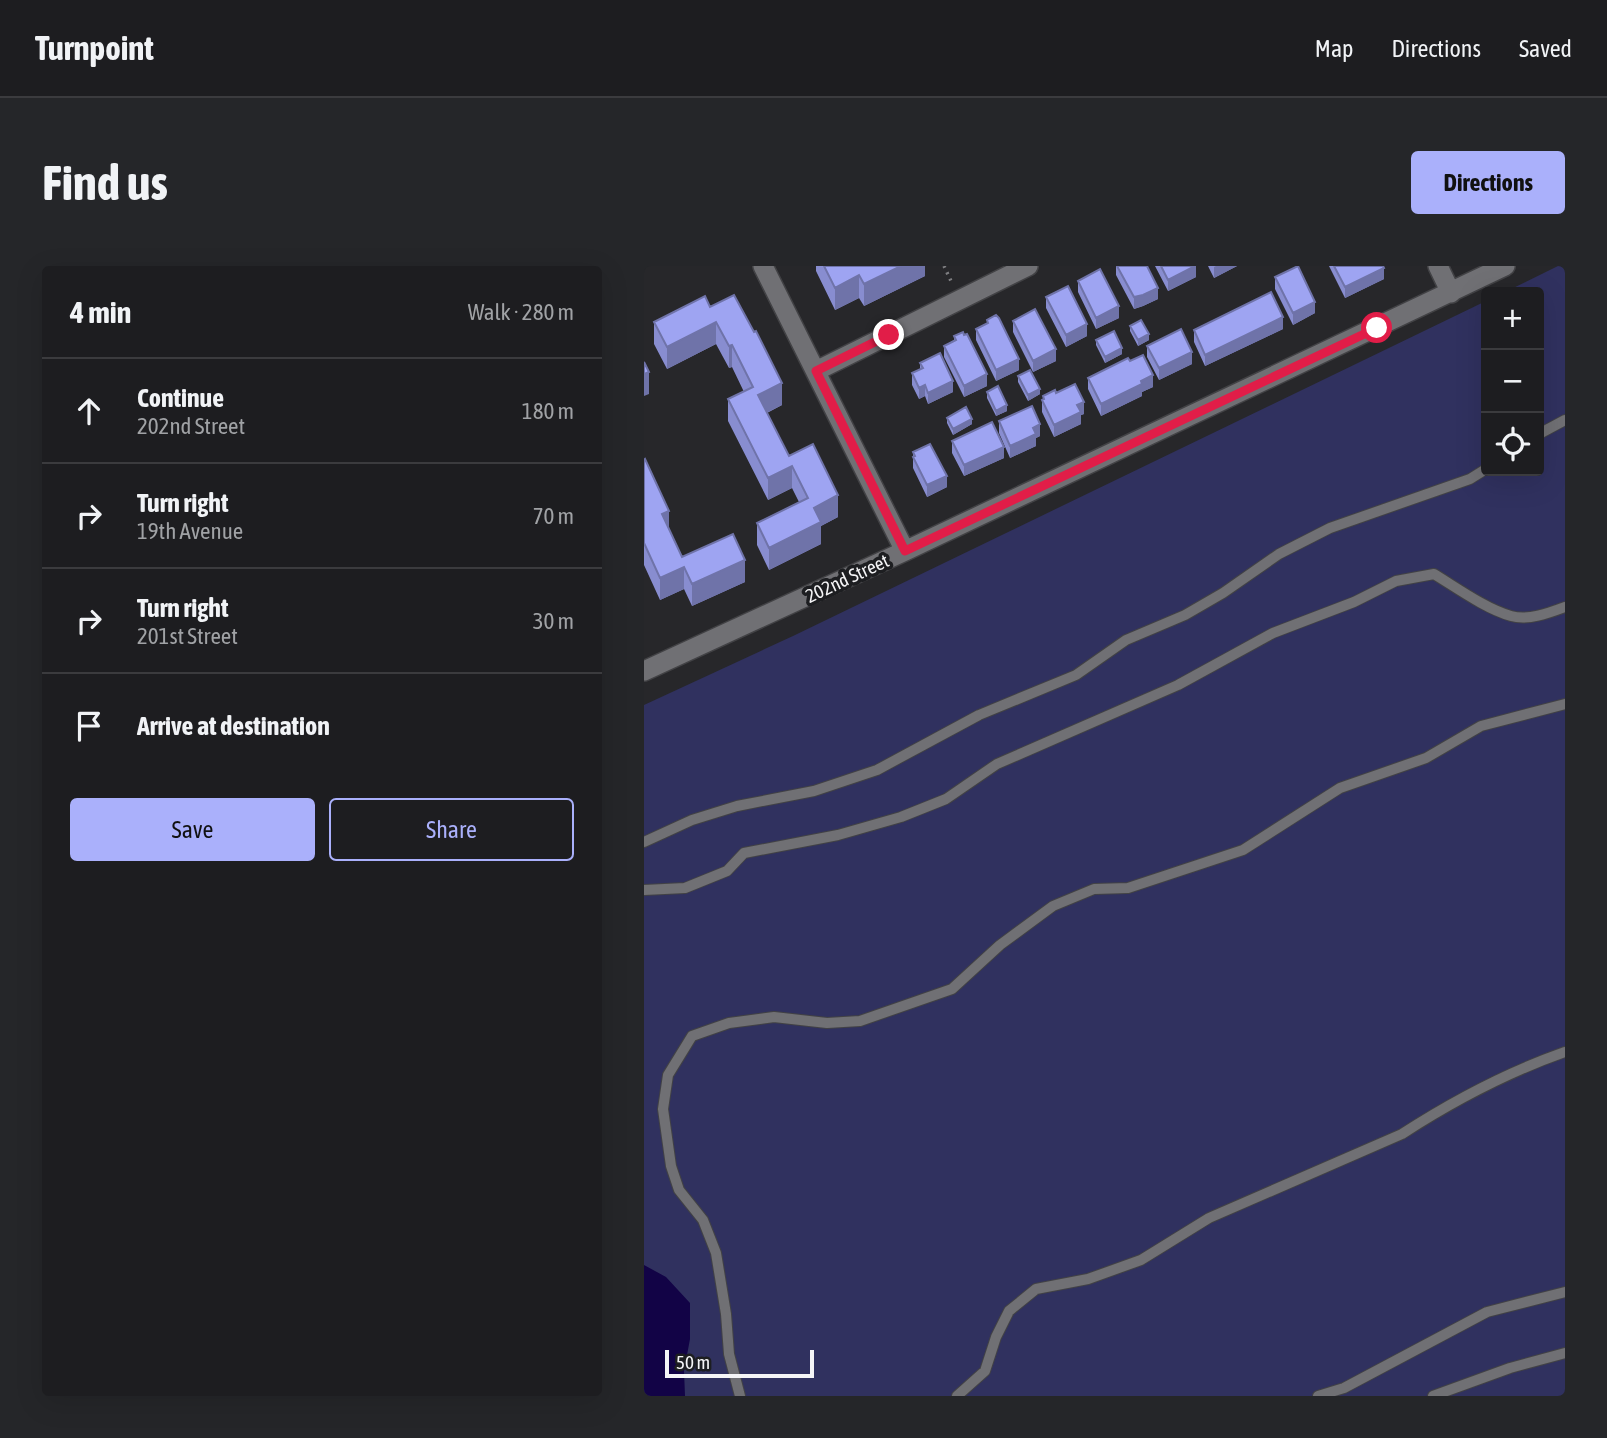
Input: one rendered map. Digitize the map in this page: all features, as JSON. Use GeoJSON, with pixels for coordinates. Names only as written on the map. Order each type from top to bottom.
{"type":"FeatureCollection","features":[{"type":"Feature","properties":{"kind":"street"},"geometry":{"type":"LineString","coordinates":[[763,266],[905,551]]}},
{"type":"Feature","properties":{"kind":"street"},"geometry":{"type":"LineString","coordinates":[[816,371],[1028,266]]}},
{"type":"Feature","properties":{"kind":"street"},"geometry":{"type":"LineString","coordinates":[[1438,266],[1451,293]]}},
{"type":"Feature","properties":{"kind":"street","name":"202nd Street"},"geometry":{"type":"LineString","coordinates":[[644,671],[905,551],[1505,266]]}},
{"type":"Feature","properties":{"kind":"lane"},"geometry":{"type":"LineString","coordinates":[[1544,431],[1565,420]]}},
{"type":"Feature","properties":{"kind":"lane"},"geometry":{"type":"LineString","coordinates":[[644,842],[692,820],[737,806],[814,791],[877,770],[979,715],[1076,675],[1126,640],[1185,615],[1223,593],[1279,554],[1329,528],[1470,479],[1481,472]]}},
{"type":"Feature","properties":{"kind":"lane"},"geometry":{"type":"LineString","coordinates":[[644,890],[685,888],[727,871],[744,853],[838,835],[901,817],[946,799],[997,764],[1178,685],[1273,633],[1396,581],[1434,574],[1513,617],[1543,615],[1565,607]]}},
{"type":"Feature","properties":{"kind":"lane"},"geometry":{"type":"LineString","coordinates":[[740,1396],[729,1354],[726,1314],[716,1253],[704,1220],[679,1190],[669,1154],[663,1109],[668,1075],[692,1035],[729,1023],[774,1017],[827,1023],[860,1021],[952,989],[1000,945],[1053,906],[1094,890],[1128,888],[1243,850],[1340,788],[1426,758],[1481,726],[1565,704]]}},
{"type":"Feature","properties":{"kind":"lane"},"geometry":{"type":"LineString","coordinates":[[957,1396],[985,1371],[996,1337],[1009,1311],[1036,1289],[1088,1279],[1141,1259],[1209,1218],[1402,1133],[1509,1075],[1565,1052]]}},
{"type":"Feature","properties":{"kind":"lane"},"geometry":{"type":"LineString","coordinates":[[1318,1396],[1343,1388],[1487,1312],[1565,1292]]}},
{"type":"Feature","properties":{"kind":"lane"},"geometry":{"type":"LineString","coordinates":[[1433,1396],[1510,1368],[1565,1353]]}},
{"type":"Feature","properties":{"kind":"path"},"geometry":{"type":"LineString","coordinates":[[944,266],[951,281]]}},
{"type":"Feature","properties":{"kind":"shaded area"},"geometry":{"type":"Polygon","coordinates":[[[1558,266],[1565,266],[1565,1396],[644,1396],[644,705],[793,636],[1481,303],[1481,476],[1544,476],[1544,287],[1515,287],[1558,266]]]}},
{"type":"Feature","properties":{"kind":"shaded area"},"geometry":{"type":"Polygon","coordinates":[[[644,1265],[666,1277],[690,1303],[690,1339],[684,1371],[685,1396],[644,1396],[644,1265]]]}},
{"type":"Feature","properties":{"kind":"building"},"geometry":{"type":"Polygon","coordinates":[[[824,266],[901,266],[864,284],[859,275],[835,288],[824,266]]]}},
{"type":"Feature","properties":{"kind":"building"},"geometry":{"type":"Polygon","coordinates":[[[1117,266],[1147,266],[1158,288],[1134,297],[1117,266]]]}},
{"type":"Feature","properties":{"kind":"building"},"geometry":{"type":"Polygon","coordinates":[[[1161,266],[1195,266],[1168,280],[1161,266]]]}},
{"type":"Feature","properties":{"kind":"building"},"geometry":{"type":"Polygon","coordinates":[[[1298,266],[1315,302],[1293,313],[1275,277],[1298,266]]]}},
{"type":"Feature","properties":{"kind":"building"},"geometry":{"type":"Polygon","coordinates":[[[1334,266],[1383,266],[1384,268],[1345,287],[1334,266]]]}},
{"type":"Feature","properties":{"kind":"building"},"geometry":{"type":"Polygon","coordinates":[[[1100,269],[1119,306],[1096,318],[1078,281],[1100,269]]]}},
{"type":"Feature","properties":{"kind":"building"},"geometry":{"type":"Polygon","coordinates":[[[1068,286],[1087,324],[1066,335],[1046,297],[1068,286]]]}},
{"type":"Feature","properties":{"kind":"building"},"geometry":{"type":"Polygon","coordinates":[[[1271,292],[1283,317],[1205,355],[1194,330],[1271,292]]]}},
{"type":"Feature","properties":{"kind":"building"},"geometry":{"type":"Polygon","coordinates":[[[734,295],[782,383],[758,395],[789,456],[813,444],[838,495],[814,508],[821,522],[769,548],[757,523],[808,498],[792,466],[768,478],[728,399],[753,387],[732,345],[729,346],[716,322],[667,347],[654,322],[705,296],[710,307],[734,295]]]}},
{"type":"Feature","properties":{"kind":"building"},"geometry":{"type":"Polygon","coordinates":[[[1035,309],[1056,349],[1033,361],[1013,321],[1035,309]]]}},
{"type":"Feature","properties":{"kind":"building"},"geometry":{"type":"Polygon","coordinates":[[[996,315],[1019,359],[996,370],[976,329],[996,315]]]}},
{"type":"Feature","properties":{"kind":"building"},"geometry":{"type":"Polygon","coordinates":[[[1141,320],[1149,334],[1138,340],[1130,326],[1141,320]]]}},
{"type":"Feature","properties":{"kind":"building"},"geometry":{"type":"Polygon","coordinates":[[[1181,329],[1192,352],[1159,368],[1147,346],[1181,329]]]}},
{"type":"Feature","properties":{"kind":"building"},"geometry":{"type":"Polygon","coordinates":[[[1114,331],[1122,348],[1105,357],[1096,340],[1114,331]]]}},
{"type":"Feature","properties":{"kind":"building"},"geometry":{"type":"Polygon","coordinates":[[[963,332],[964,335],[967,334],[987,374],[964,386],[944,346],[956,340],[954,336],[963,332]]]}},
{"type":"Feature","properties":{"kind":"building"},"geometry":{"type":"Polygon","coordinates":[[[940,353],[953,381],[928,393],[925,385],[919,388],[912,373],[923,368],[920,363],[940,353]]]}},
{"type":"Feature","properties":{"kind":"building"},"geometry":{"type":"Polygon","coordinates":[[[1143,355],[1153,375],[1141,381],[1142,384],[1101,404],[1088,378],[1128,358],[1130,361],[1143,355]]]}},
{"type":"Feature","properties":{"kind":"building"},"geometry":{"type":"Polygon","coordinates":[[[1030,370],[1040,389],[1028,395],[1018,376],[1030,370]]]}},
{"type":"Feature","properties":{"kind":"building"},"geometry":{"type":"Polygon","coordinates":[[[1075,384],[1084,402],[1077,405],[1081,412],[1054,425],[1042,400],[1043,396],[1075,384]]]}},
{"type":"Feature","properties":{"kind":"building"},"geometry":{"type":"Polygon","coordinates":[[[998,386],[1007,405],[996,411],[987,392],[998,386]]]}},
{"type":"Feature","properties":{"kind":"building"},"geometry":{"type":"Polygon","coordinates":[[[1032,406],[1040,424],[1033,428],[1036,434],[1010,446],[999,421],[1032,406]]]}},
{"type":"Feature","properties":{"kind":"building"},"geometry":{"type":"Polygon","coordinates":[[[966,407],[972,419],[953,429],[947,418],[966,407]]]}},
{"type":"Feature","properties":{"kind":"building"},"geometry":{"type":"Polygon","coordinates":[[[992,422],[1004,447],[964,465],[952,441],[992,422]]]}},
{"type":"Feature","properties":{"kind":"building"},"geometry":{"type":"Polygon","coordinates":[[[930,444],[947,476],[927,485],[913,452],[930,444]]]}},
{"type":"Feature","properties":{"kind":"building"},"geometry":{"type":"Polygon","coordinates":[[[645,459],[669,511],[662,514],[682,557],[733,534],[745,560],[692,584],[684,567],[660,578],[644,543],[645,459]]]}},
{"type":"Feature","properties":{"kind":"route"},"geometry":{"type":"LineString","coordinates":[[889,335],[816,371],[905,551],[1377,328]]}}]}
